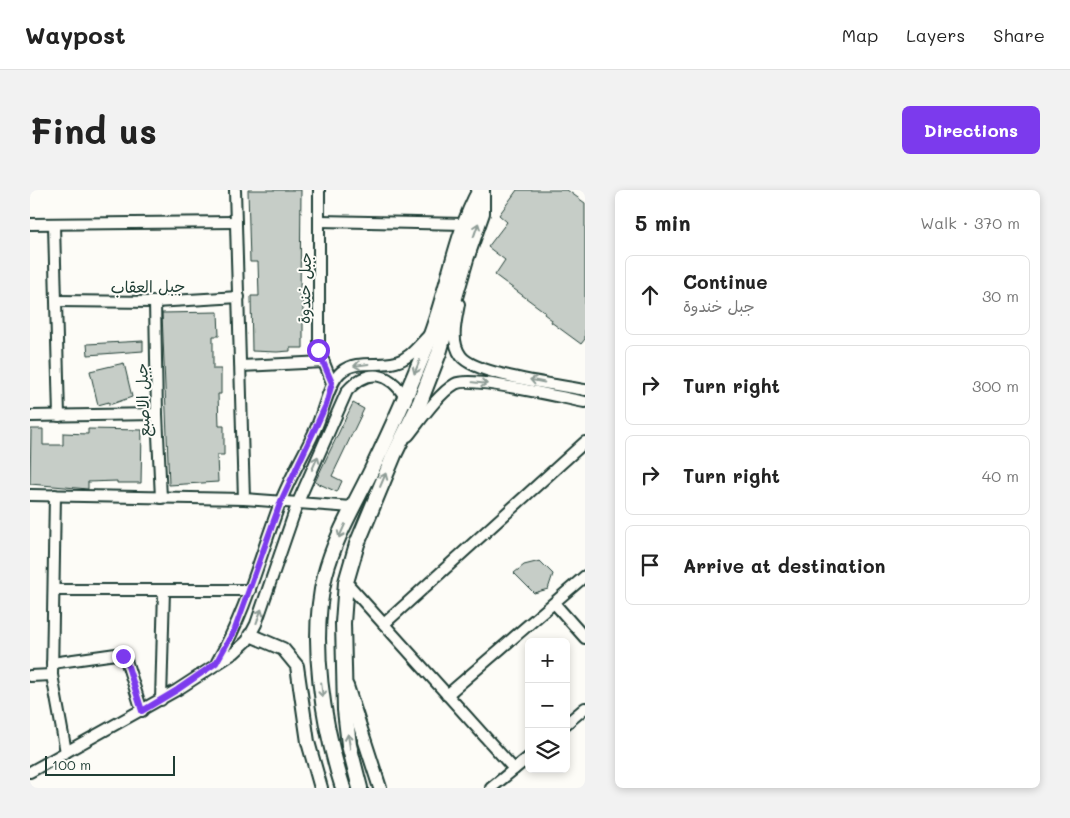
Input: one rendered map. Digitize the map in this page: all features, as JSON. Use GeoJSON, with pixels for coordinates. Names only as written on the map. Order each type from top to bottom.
{"type":"FeatureCollection","features":[{"type":"Feature","properties":{"kind":"main road"},"geometry":{"type":"LineString","coordinates":[[342,787],[328,732],[322,694],[319,655],[320,613],[325,576],[352,507],[374,467],[405,398],[432,331],[469,209],[481,190]]}},
{"type":"Feature","properties":{"kind":"main road"},"geometry":{"type":"LineString","coordinates":[[360,788],[349,745],[344,710],[343,673],[346,582],[356,544],[394,455],[420,402],[439,353],[482,213],[481,190]]}},
{"type":"Feature","properties":{"kind":"street"},"geometry":{"type":"LineString","coordinates":[[235,190],[244,499]]}},
{"type":"Feature","properties":{"kind":"street","name":"جبل خندوة"},"geometry":{"type":"LineString","coordinates":[[319,190],[318,350],[332,383]]}},
{"type":"Feature","properties":{"kind":"street"},"geometry":{"type":"LineString","coordinates":[[320,221],[465,224]]}},
{"type":"Feature","properties":{"kind":"street"},"geometry":{"type":"LineString","coordinates":[[30,224],[236,222]]}},
{"type":"Feature","properties":{"kind":"street"},"geometry":{"type":"LineString","coordinates":[[54,225],[58,416]]}},
{"type":"Feature","properties":{"kind":"street"},"geometry":{"type":"LineString","coordinates":[[466,260],[454,331],[455,344],[460,355],[468,364],[485,370],[585,390]]}},
{"type":"Feature","properties":{"kind":"street","name":"جبل العقاب"},"geometry":{"type":"LineString","coordinates":[[57,301],[155,302],[239,297]]}},
{"type":"Feature","properties":{"kind":"street","name":"جبل الاصبع"},"geometry":{"type":"LineString","coordinates":[[155,302],[161,498]]}},
{"type":"Feature","properties":{"kind":"street"},"geometry":{"type":"LineString","coordinates":[[216,663],[235,629],[281,501],[314,434],[332,383],[341,372],[350,367],[361,364],[396,362],[410,355],[432,331]]}},
{"type":"Feature","properties":{"kind":"street"},"geometry":{"type":"LineString","coordinates":[[240,366],[324,362]]}},
{"type":"Feature","properties":{"kind":"street"},"geometry":{"type":"LineString","coordinates":[[30,772],[161,700],[234,652],[250,635],[262,608],[298,502],[347,391],[356,381],[377,375],[394,382],[405,398]]}},
{"type":"Feature","properties":{"kind":"street"},"geometry":{"type":"LineString","coordinates":[[394,455],[425,414],[456,384],[466,382],[483,383],[585,402]]}},
{"type":"Feature","properties":{"kind":"street"},"geometry":{"type":"LineString","coordinates":[[30,416],[157,414]]}},
{"type":"Feature","properties":{"kind":"street"},"geometry":{"type":"LineString","coordinates":[[384,624],[585,442]]}},
{"type":"Feature","properties":{"kind":"street"},"geometry":{"type":"LineString","coordinates":[[30,495],[244,499],[352,507]]}},
{"type":"Feature","properties":{"kind":"street"},"geometry":{"type":"LineString","coordinates":[[55,495],[55,590],[52,676],[66,752]]}},
{"type":"Feature","properties":{"kind":"street"},"geometry":{"type":"LineString","coordinates":[[447,695],[555,604],[585,576]]}},
{"type":"Feature","properties":{"kind":"street"},"geometry":{"type":"LineString","coordinates":[[346,582],[514,770]]}},
{"type":"Feature","properties":{"kind":"street"},"geometry":{"type":"LineString","coordinates":[[55,590],[250,590]]}},
{"type":"Feature","properties":{"kind":"street"},"geometry":{"type":"LineString","coordinates":[[161,700],[164,590]]}},
{"type":"Feature","properties":{"kind":"street"},"geometry":{"type":"LineString","coordinates":[[555,604],[585,638]]}},
{"type":"Feature","properties":{"kind":"street"},"geometry":{"type":"LineString","coordinates":[[250,635],[283,649],[297,666],[308,742],[321,788]]}},
{"type":"Feature","properties":{"kind":"street"},"geometry":{"type":"LineString","coordinates":[[52,663],[116,654],[123,656],[126,660],[142,711]]}},
{"type":"Feature","properties":{"kind":"street"},"geometry":{"type":"LineString","coordinates":[[343,673],[380,788]]}},
{"type":"Feature","properties":{"kind":"street"},"geometry":{"type":"LineString","coordinates":[[30,676],[52,676]]}},
{"type":"Feature","properties":{"kind":"street"},"geometry":{"type":"LineString","coordinates":[[570,721],[585,708]]}},
{"type":"Feature","properties":{"kind":"street"},"geometry":{"type":"LineString","coordinates":[[491,788],[525,760]]}},
{"type":"Feature","properties":{"kind":"building"},"geometry":{"type":"Polygon","coordinates":[[[248,190],[301,190],[300,298],[303,298],[303,348],[290,348],[290,351],[277,352],[252,351],[251,296],[259,296],[258,262],[250,262],[248,190]]]}},
{"type":"Feature","properties":{"kind":"building"},"geometry":{"type":"Polygon","coordinates":[[[517,190],[567,190],[585,203],[585,339],[581,344],[551,322],[552,320],[544,314],[545,312],[495,275],[505,260],[488,247],[507,222],[499,215],[517,190]]]}},
{"type":"Feature","properties":{"kind":"building"},"geometry":{"type":"Polygon","coordinates":[[[218,312],[219,336],[213,336],[213,369],[221,369],[221,394],[218,394],[219,426],[224,426],[224,455],[217,455],[218,482],[169,485],[162,313],[218,312]]]}},
{"type":"Feature","properties":{"kind":"building"},"geometry":{"type":"Polygon","coordinates":[[[143,341],[143,351],[88,355],[87,344],[143,341]]]}},
{"type":"Feature","properties":{"kind":"building"},"geometry":{"type":"Polygon","coordinates":[[[124,363],[132,397],[109,405],[109,402],[98,405],[90,371],[124,363]]]}},
{"type":"Feature","properties":{"kind":"building"},"geometry":{"type":"Polygon","coordinates":[[[353,403],[364,409],[332,476],[342,481],[337,492],[315,482],[353,403]]]}},
{"type":"Feature","properties":{"kind":"building"},"geometry":{"type":"Polygon","coordinates":[[[31,429],[43,429],[43,445],[63,445],[63,433],[88,434],[88,429],[142,430],[141,483],[117,483],[117,481],[88,482],[88,489],[30,484],[31,429]]]}},
{"type":"Feature","properties":{"kind":"building"},"geometry":{"type":"Polygon","coordinates":[[[540,561],[553,574],[548,589],[534,593],[514,573],[524,565],[540,561]]]}},
{"type":"Feature","properties":{"kind":"route"},"geometry":{"type":"LineString","coordinates":[[123,656],[126,660],[142,711],[216,663],[235,629],[245,606],[281,501],[326,405],[332,383],[318,350]]}}]}
